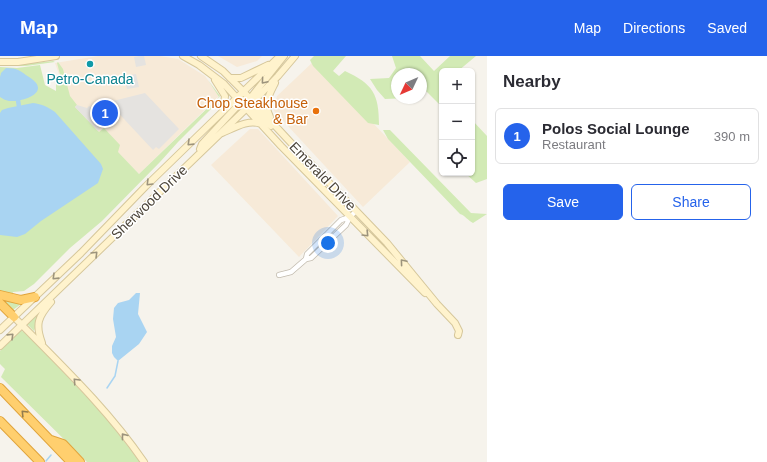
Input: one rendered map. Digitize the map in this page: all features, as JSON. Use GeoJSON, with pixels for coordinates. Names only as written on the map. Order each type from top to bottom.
{"type":"FeatureCollection","features":[{"type":"Feature","properties":{"kind":"highway"},"geometry":{"type":"LineString","coordinates":[[0,295],[21,300],[35,297]]}},
{"type":"Feature","properties":{"kind":"highway"},"geometry":{"type":"LineString","coordinates":[[0,303],[14,317]]}},
{"type":"Feature","properties":{"kind":"highway"},"geometry":{"type":"LineString","coordinates":[[0,388],[71,462]]}},
{"type":"Feature","properties":{"kind":"highway"},"geometry":{"type":"LineString","coordinates":[[0,421],[40,462]]}},
{"type":"Feature","properties":{"kind":"highway"},"geometry":{"type":"LineString","coordinates":[[48,438],[63,444],[80,462]]}},
{"type":"Feature","properties":{"kind":"main road"},"geometry":{"type":"LineString","coordinates":[[0,62],[18,62],[56,56]]}},
{"type":"Feature","properties":{"kind":"main road","name":"Emerald Drive"},"geometry":{"type":"LineString","coordinates":[[183,56],[199,65],[275,125],[393,250],[437,304],[455,323],[459,331],[458,335]]}},
{"type":"Feature","properties":{"kind":"main road","name":"Emerald Drive"},"geometry":{"type":"LineString","coordinates":[[201,56],[230,78],[244,91],[246,102],[252,114],[261,124],[421,290],[437,304]]}},
{"type":"Feature","properties":{"kind":"main road"},"geometry":{"type":"LineString","coordinates":[[198,154],[202,144],[246,102],[284,56]]}},
{"type":"Feature","properties":{"kind":"main road","name":"Sherwood Drive"},"geometry":{"type":"LineString","coordinates":[[0,346],[219,134],[246,102],[278,76],[295,56]]}},
{"type":"Feature","properties":{"kind":"main road"},"geometry":{"type":"LineString","coordinates":[[230,78],[240,78],[278,58]]}},
{"type":"Feature","properties":{"kind":"main road","name":"Sherwood Drive"},"geometry":{"type":"LineString","coordinates":[[246,102],[244,91],[278,58]]}},
{"type":"Feature","properties":{"kind":"main road"},"geometry":{"type":"LineString","coordinates":[[199,65],[215,80],[222,90],[225,96],[223,111]]}},
{"type":"Feature","properties":{"kind":"main road"},"geometry":{"type":"LineString","coordinates":[[275,125],[266,108],[269,94],[278,76]]}},
{"type":"Feature","properties":{"kind":"main road"},"geometry":{"type":"LineString","coordinates":[[246,102],[293,145]]}},
{"type":"Feature","properties":{"kind":"main road","name":"Sherwood Drive"},"geometry":{"type":"LineString","coordinates":[[0,330],[81,253],[146,186],[223,111],[246,102]]}},
{"type":"Feature","properties":{"kind":"main road"},"geometry":{"type":"LineString","coordinates":[[219,134],[246,123],[256,122],[261,124]]}},
{"type":"Feature","properties":{"kind":"main road"},"geometry":{"type":"LineString","coordinates":[[44,347],[38,331],[39,318],[68,281]]}},
{"type":"Feature","properties":{"kind":"main road"},"geometry":{"type":"LineString","coordinates":[[14,317],[110,418],[144,462]]}},
{"type":"Feature","properties":{"kind":"street"},"geometry":{"type":"LineString","coordinates":[[279,275],[291,272],[306,259],[311,258],[346,224],[356,211]]}},
{"type":"Feature","properties":{"kind":"shaded area"},"geometry":{"type":"Polygon","coordinates":[[[98,56],[160,56],[178,59],[205,76],[219,96],[139,174],[76,109],[70,106],[55,63],[98,56]]]}},
{"type":"Feature","properties":{"kind":"shaded area"},"geometry":{"type":"Polygon","coordinates":[[[144,56],[146,65],[136,67],[134,57],[144,56]]]}},
{"type":"Feature","properties":{"kind":"shaded area"},"geometry":{"type":"Polygon","coordinates":[[[218,56],[262,56],[257,61],[237,67],[218,56]]]}},
{"type":"Feature","properties":{"kind":"shaded area"},"geometry":{"type":"Polygon","coordinates":[[[314,61],[410,162],[363,207],[274,111],[277,96],[314,61]]]}},
{"type":"Feature","properties":{"kind":"shaded area"},"geometry":{"type":"Polygon","coordinates":[[[136,74],[139,87],[127,89],[126,85],[122,86],[121,81],[125,80],[124,76],[136,74]]]}},
{"type":"Feature","properties":{"kind":"shaded area"},"geometry":{"type":"Polygon","coordinates":[[[145,93],[179,129],[159,149],[156,147],[153,150],[110,104],[113,101],[145,93]]]}},
{"type":"Feature","properties":{"kind":"shaded area"},"geometry":{"type":"Polygon","coordinates":[[[77,105],[87,108],[89,106],[96,112],[93,115],[102,124],[98,131],[75,107],[77,105]]]}},
{"type":"Feature","properties":{"kind":"shaded area"},"geometry":{"type":"Polygon","coordinates":[[[250,129],[258,129],[338,216],[299,257],[211,165],[250,129]]]}},
{"type":"Feature","properties":{"kind":"green space"},"geometry":{"type":"Polygon","coordinates":[[[314,56],[346,56],[333,71],[339,76],[345,71],[368,86],[376,98],[378,105],[379,125],[368,123],[313,66],[310,60],[314,56]]]}},
{"type":"Feature","properties":{"kind":"green space"},"geometry":{"type":"Polygon","coordinates":[[[392,56],[420,56],[434,71],[450,56],[476,56],[462,68],[439,68],[439,104],[427,92],[427,68],[396,68],[392,56]]]}},
{"type":"Feature","properties":{"kind":"green space"},"geometry":{"type":"Polygon","coordinates":[[[55,62],[26,66],[0,66],[0,64],[24,64],[55,62]]]}},
{"type":"Feature","properties":{"kind":"green space"},"geometry":{"type":"Polygon","coordinates":[[[58,62],[63,69],[70,96],[77,105],[75,107],[99,132],[104,128],[120,145],[118,152],[139,174],[219,97],[208,80],[220,96],[212,108],[102,221],[70,248],[34,284],[24,291],[13,292],[12,296],[0,292],[0,67],[17,68],[40,65],[45,85],[56,91],[56,84],[61,78],[58,62]]]}},
{"type":"Feature","properties":{"kind":"green space"},"geometry":{"type":"Polygon","coordinates":[[[391,75],[391,99],[385,99],[370,79],[389,78],[391,75]]]}},
{"type":"Feature","properties":{"kind":"green space"},"geometry":{"type":"Polygon","coordinates":[[[475,123],[487,136],[487,179],[476,183],[468,176],[475,176],[475,123]]]}},
{"type":"Feature","properties":{"kind":"green space"},"geometry":{"type":"Polygon","coordinates":[[[383,130],[390,130],[471,213],[487,214],[473,223],[460,214],[388,139],[383,130]]]}},
{"type":"Feature","properties":{"kind":"green space"},"geometry":{"type":"Polygon","coordinates":[[[0,297],[21,303],[21,304],[13,310],[0,297]]]}},
{"type":"Feature","properties":{"kind":"green space"},"geometry":{"type":"Polygon","coordinates":[[[42,310],[34,331],[27,324],[42,310]]]}},
{"type":"Feature","properties":{"kind":"green space"},"geometry":{"type":"Polygon","coordinates":[[[19,331],[27,334],[104,415],[140,462],[87,462],[1,377],[5,369],[0,364],[0,351],[19,331]]]}},
{"type":"Feature","properties":{"kind":"water"},"geometry":{"type":"Polygon","coordinates":[[[6,68],[16,69],[36,82],[38,87],[37,91],[28,98],[15,101],[9,101],[0,97],[0,77],[1,73],[6,68]]]}},
{"type":"Feature","properties":{"kind":"water"},"geometry":{"type":"Polygon","coordinates":[[[33,103],[45,106],[55,112],[101,164],[103,169],[98,183],[41,221],[25,234],[17,237],[0,235],[0,113],[2,110],[8,108],[33,103]]]}},
{"type":"Feature","properties":{"kind":"water"},"geometry":{"type":"Polygon","coordinates":[[[136,293],[140,293],[138,314],[147,332],[139,344],[118,361],[112,353],[112,346],[116,337],[113,319],[114,308],[118,303],[129,300],[136,293]]]}},
{"type":"Feature","properties":{"kind":"waterway"},"geometry":{"type":"LineString","coordinates":[[18,100],[19,107]]}},
{"type":"Feature","properties":{"kind":"waterway"},"geometry":{"type":"LineString","coordinates":[[107,388],[115,376],[118,361]]}},
{"type":"Feature","properties":{"kind":"waterway"},"geometry":{"type":"LineString","coordinates":[[46,461],[51,455]]}},
{"type":"Feature","properties":{"kind":"place","name":"Petro-Canada"},"geometry":{"type":"Point","coordinates":[90,64]}},
{"type":"Feature","properties":{"kind":"place","name":"Chop Steakhouse & Bar"},"geometry":{"type":"Point","coordinates":[316,111]}},
{"type":"Feature","properties":{"kind":"place","name":"Polos Social Lounge"},"geometry":{"type":"Point","coordinates":[105,113]}}]}
